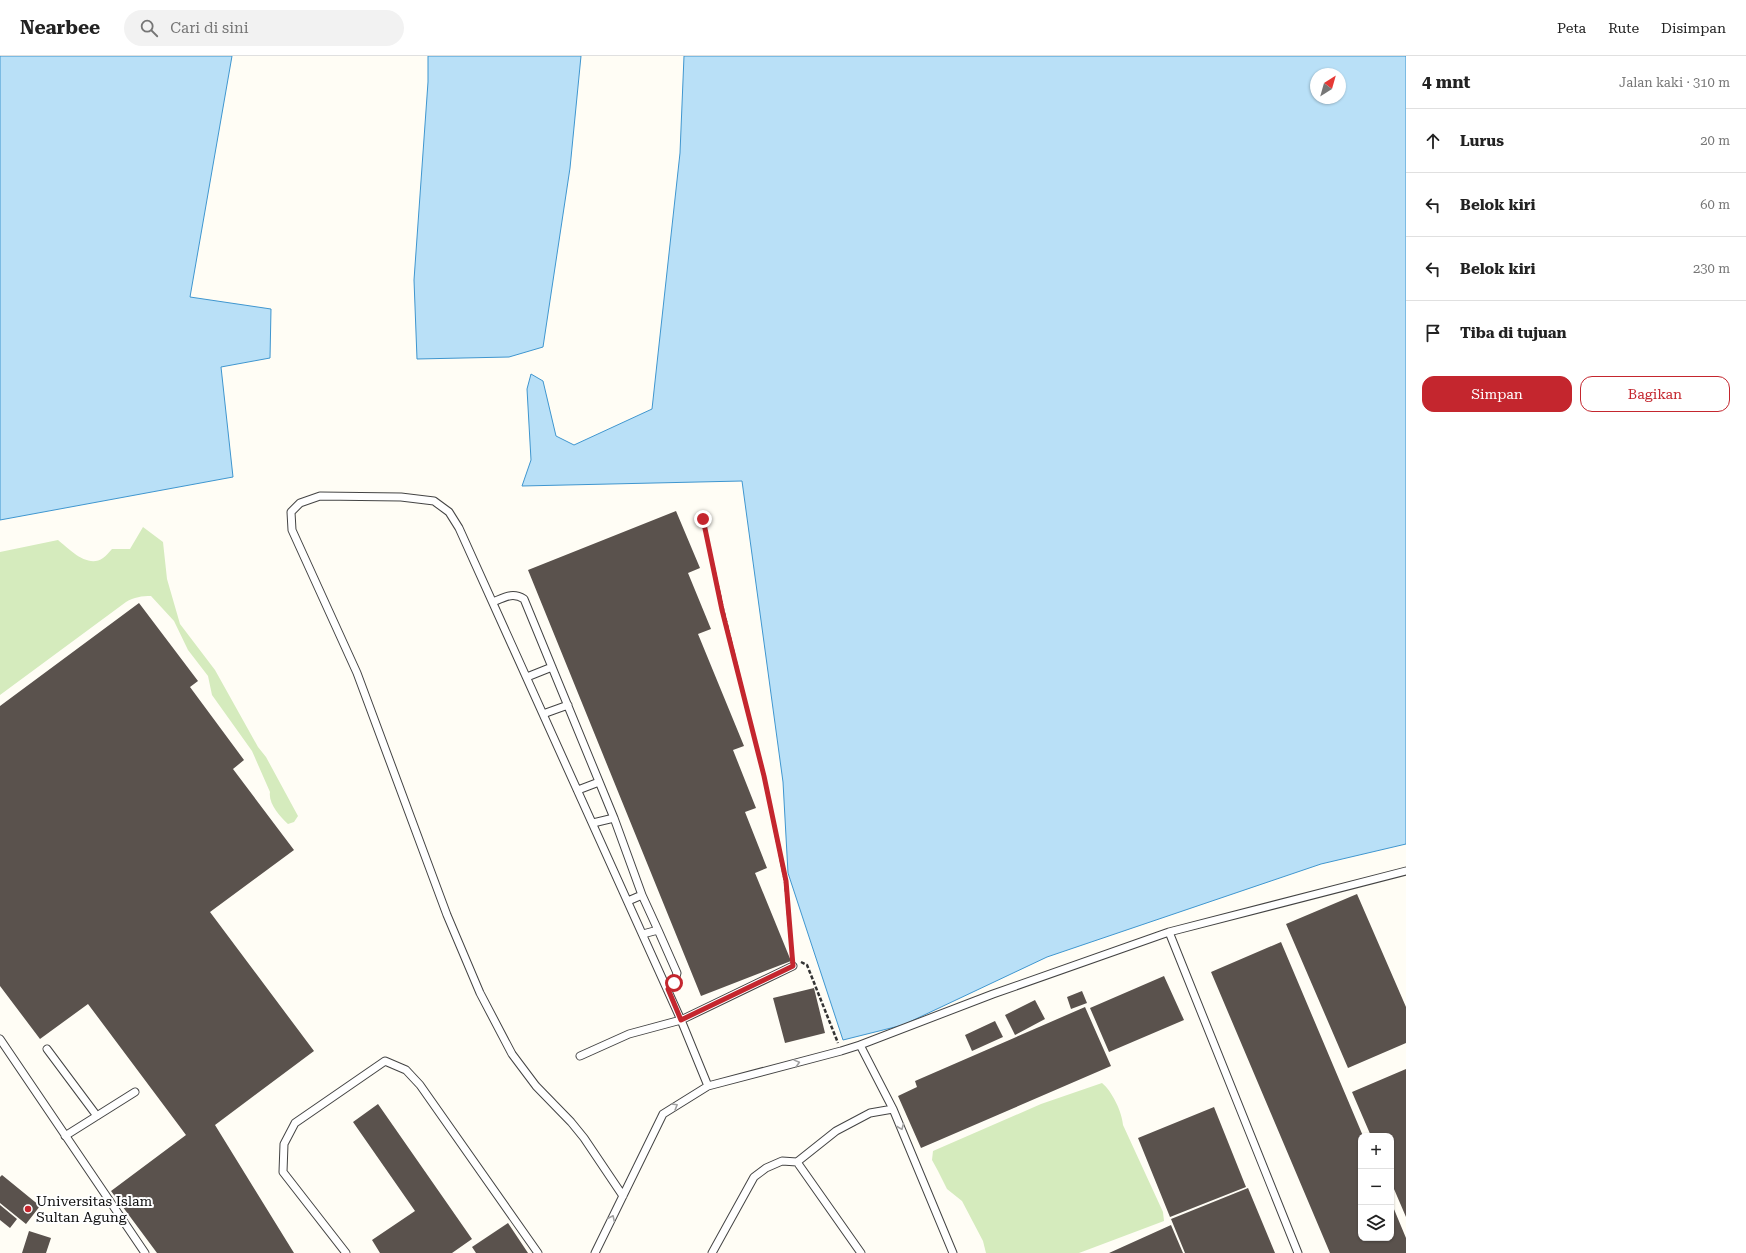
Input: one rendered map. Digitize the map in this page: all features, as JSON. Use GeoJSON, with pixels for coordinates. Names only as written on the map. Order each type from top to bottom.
{"type":"FeatureCollection","features":[{"type":"Feature","properties":{"kind":"lane"},"geometry":{"type":"LineString","coordinates":[[622,1196],[572,1122],[536,1086],[512,1054],[480,992],[448,915],[357,673],[292,530],[290,512],[300,503],[320,496],[401,497],[434,501],[448,512],[459,528],[527,677],[668,989],[708,1086]]}},
{"type":"Feature","properties":{"kind":"lane"},"geometry":{"type":"LineString","coordinates":[[493,602],[513,594],[524,599],[614,818],[642,895],[677,973],[674,983],[668,989]]}},
{"type":"Feature","properties":{"kind":"lane"},"geometry":{"type":"LineString","coordinates":[[527,677],[552,667]]}},
{"type":"Feature","properties":{"kind":"lane"},"geometry":{"type":"LineString","coordinates":[[543,714],[568,705]]}},
{"type":"Feature","properties":{"kind":"lane"},"geometry":{"type":"LineString","coordinates":[[578,790],[599,782]]}},
{"type":"Feature","properties":{"kind":"lane"},"geometry":{"type":"LineString","coordinates":[[593,823],[614,818]]}},
{"type":"Feature","properties":{"kind":"lane"},"geometry":{"type":"LineString","coordinates":[[595,1253],[663,1114],[708,1086],[860,1045],[993,994],[1169,932],[1406,871]]}},
{"type":"Feature","properties":{"kind":"lane"},"geometry":{"type":"LineString","coordinates":[[628,901],[642,895]]}},
{"type":"Feature","properties":{"kind":"lane"},"geometry":{"type":"LineString","coordinates":[[643,934],[658,930]]}},
{"type":"Feature","properties":{"kind":"lane"},"geometry":{"type":"LineString","coordinates":[[1169,932],[1298,1253]]}},
{"type":"Feature","properties":{"kind":"lane"},"geometry":{"type":"LineString","coordinates":[[580,1056],[629,1034],[681,1020],[793,966]]}},
{"type":"Feature","properties":{"kind":"lane"},"geometry":{"type":"LineString","coordinates":[[0,1038],[145,1253]]}},
{"type":"Feature","properties":{"kind":"lane"},"geometry":{"type":"LineString","coordinates":[[860,1045],[893,1109],[953,1253]]}},
{"type":"Feature","properties":{"kind":"lane"},"geometry":{"type":"LineString","coordinates":[[48,1049],[97,1116]]}},
{"type":"Feature","properties":{"kind":"lane"},"geometry":{"type":"LineString","coordinates":[[346,1253],[283,1172],[284,1144],[295,1123],[385,1061],[406,1070],[420,1084],[538,1253]]}},
{"type":"Feature","properties":{"kind":"lane"},"geometry":{"type":"LineString","coordinates":[[65,1136],[134,1092]]}},
{"type":"Feature","properties":{"kind":"lane"},"geometry":{"type":"LineString","coordinates":[[712,1253],[754,1177],[766,1168],[782,1161],[797,1162],[836,1131],[870,1113],[893,1109]]}},
{"type":"Feature","properties":{"kind":"lane"},"geometry":{"type":"LineString","coordinates":[[797,1162],[861,1253]]}},
{"type":"Feature","properties":{"kind":"path"},"geometry":{"type":"LineString","coordinates":[[703,519],[722,610],[764,776],[786,881],[793,966],[802,962],[807,965],[841,1051]]}},
{"type":"Feature","properties":{"kind":"green space"},"geometry":{"type":"Polygon","coordinates":[[[143,527],[163,542],[167,579],[180,624],[215,670],[258,747],[266,757],[298,816],[294,822],[288,824],[275,810],[271,801],[270,792],[252,751],[212,695],[208,676],[188,650],[174,621],[151,596],[138,597],[126,602],[0,695],[0,552],[58,540],[73,553],[85,560],[97,561],[104,557],[112,549],[130,549],[143,527]]]}},
{"type":"Feature","properties":{"kind":"green space"},"geometry":{"type":"Polygon","coordinates":[[[1102,1083],[1116,1102],[1121,1114],[1123,1125],[1163,1212],[1164,1221],[1079,1253],[986,1253],[983,1241],[962,1201],[947,1189],[932,1160],[933,1151],[1041,1104],[1102,1083]]]}},
{"type":"Feature","properties":{"kind":"water"},"geometry":{"type":"Polygon","coordinates":[[[0,56],[232,56],[190,297],[271,309],[270,358],[221,367],[233,477],[0,520],[0,56]]]}},
{"type":"Feature","properties":{"kind":"water"},"geometry":{"type":"Polygon","coordinates":[[[428,56],[581,56],[570,168],[543,347],[509,357],[417,359],[414,280],[428,82],[428,56]]]}},
{"type":"Feature","properties":{"kind":"water"},"geometry":{"type":"Polygon","coordinates":[[[684,56],[1406,56],[1406,844],[1321,864],[1047,957],[903,1025],[843,1040],[788,873],[783,782],[742,481],[522,486],[531,460],[527,389],[531,374],[543,381],[556,436],[574,445],[652,409],[680,153],[684,56]]]}},
{"type":"Feature","properties":{"kind":"building"},"geometry":{"type":"Polygon","coordinates":[[[676,511],[700,568],[688,573],[711,629],[698,634],[744,746],[733,750],[756,808],[745,812],[767,868],[755,873],[791,961],[701,996],[528,570],[676,511]]]}},
{"type":"Feature","properties":{"kind":"building"},"geometry":{"type":"Polygon","coordinates":[[[139,603],[198,681],[190,687],[244,760],[233,769],[294,850],[210,912],[314,1051],[215,1125],[294,1253],[157,1253],[111,1191],[186,1135],[88,1004],[40,1039],[0,986],[0,706],[139,603]]]}},
{"type":"Feature","properties":{"kind":"building"},"geometry":{"type":"Polygon","coordinates":[[[1357,894],[1406,1007],[1406,1043],[1348,1068],[1286,924],[1357,894]]]}},
{"type":"Feature","properties":{"kind":"building"},"geometry":{"type":"Polygon","coordinates":[[[1281,942],[1362,1133],[1358,1133],[1358,1241],[1394,1241],[1394,1209],[1406,1238],[1406,1253],[1330,1253],[1211,972],[1281,942]]]}},
{"type":"Feature","properties":{"kind":"building"},"geometry":{"type":"Polygon","coordinates":[[[1164,976],[1184,1020],[1109,1052],[1090,1008],[1164,976]]]}},
{"type":"Feature","properties":{"kind":"building"},"geometry":{"type":"Polygon","coordinates":[[[814,988],[825,1033],[785,1043],[773,998],[814,988]]]}},
{"type":"Feature","properties":{"kind":"building"},"geometry":{"type":"Polygon","coordinates":[[[1082,991],[1087,1003],[1071,1009],[1067,997],[1082,991]]]}},
{"type":"Feature","properties":{"kind":"building"},"geometry":{"type":"Polygon","coordinates":[[[1035,1000],[1045,1019],[1015,1035],[1005,1015],[1035,1000]]]}},
{"type":"Feature","properties":{"kind":"building"},"geometry":{"type":"Polygon","coordinates":[[[1085,1007],[1111,1066],[921,1148],[898,1096],[917,1087],[915,1081],[1085,1007]]]}},
{"type":"Feature","properties":{"kind":"building"},"geometry":{"type":"Polygon","coordinates":[[[995,1021],[1003,1037],[972,1051],[965,1035],[995,1021]]]}},
{"type":"Feature","properties":{"kind":"building"},"geometry":{"type":"Polygon","coordinates":[[[1406,1069],[1406,1217],[1394,1189],[1394,1133],[1370,1133],[1352,1092],[1406,1069]]]}},
{"type":"Feature","properties":{"kind":"building"},"geometry":{"type":"Polygon","coordinates":[[[378,1104],[472,1239],[452,1253],[380,1253],[372,1240],[415,1211],[353,1122],[378,1104]]]}},
{"type":"Feature","properties":{"kind":"building"},"geometry":{"type":"Polygon","coordinates":[[[1214,1107],[1246,1187],[1170,1217],[1138,1138],[1214,1107]]]}},
{"type":"Feature","properties":{"kind":"building"},"geometry":{"type":"Polygon","coordinates":[[[2,1175],[40,1206],[26,1224],[0,1203],[0,1177],[2,1175]]]}},
{"type":"Feature","properties":{"kind":"building"},"geometry":{"type":"Polygon","coordinates":[[[1248,1188],[1275,1253],[1185,1253],[1171,1219],[1248,1188]]]}},
{"type":"Feature","properties":{"kind":"building"},"geometry":{"type":"Polygon","coordinates":[[[0,1205],[17,1219],[10,1228],[0,1220],[0,1205]]]}},
{"type":"Feature","properties":{"kind":"building"},"geometry":{"type":"Polygon","coordinates":[[[508,1223],[528,1253],[476,1253],[472,1247],[508,1223]]]}},
{"type":"Feature","properties":{"kind":"building"},"geometry":{"type":"Polygon","coordinates":[[[1171,1225],[1183,1253],[1109,1253],[1171,1225]]]}},
{"type":"Feature","properties":{"kind":"building"},"geometry":{"type":"Polygon","coordinates":[[[29,1231],[51,1238],[46,1253],[22,1253],[29,1231]]]}},
{"type":"Feature","properties":{"kind":"place","name":"Universitas Islam Sultan Agung"},"geometry":{"type":"Point","coordinates":[28,1209]}},
{"type":"Feature","properties":{"kind":"route"},"geometry":{"type":"LineString","coordinates":[[674,983],[668,989],[681,1020],[793,966],[786,881],[764,776],[722,610],[703,519]]}}]}
